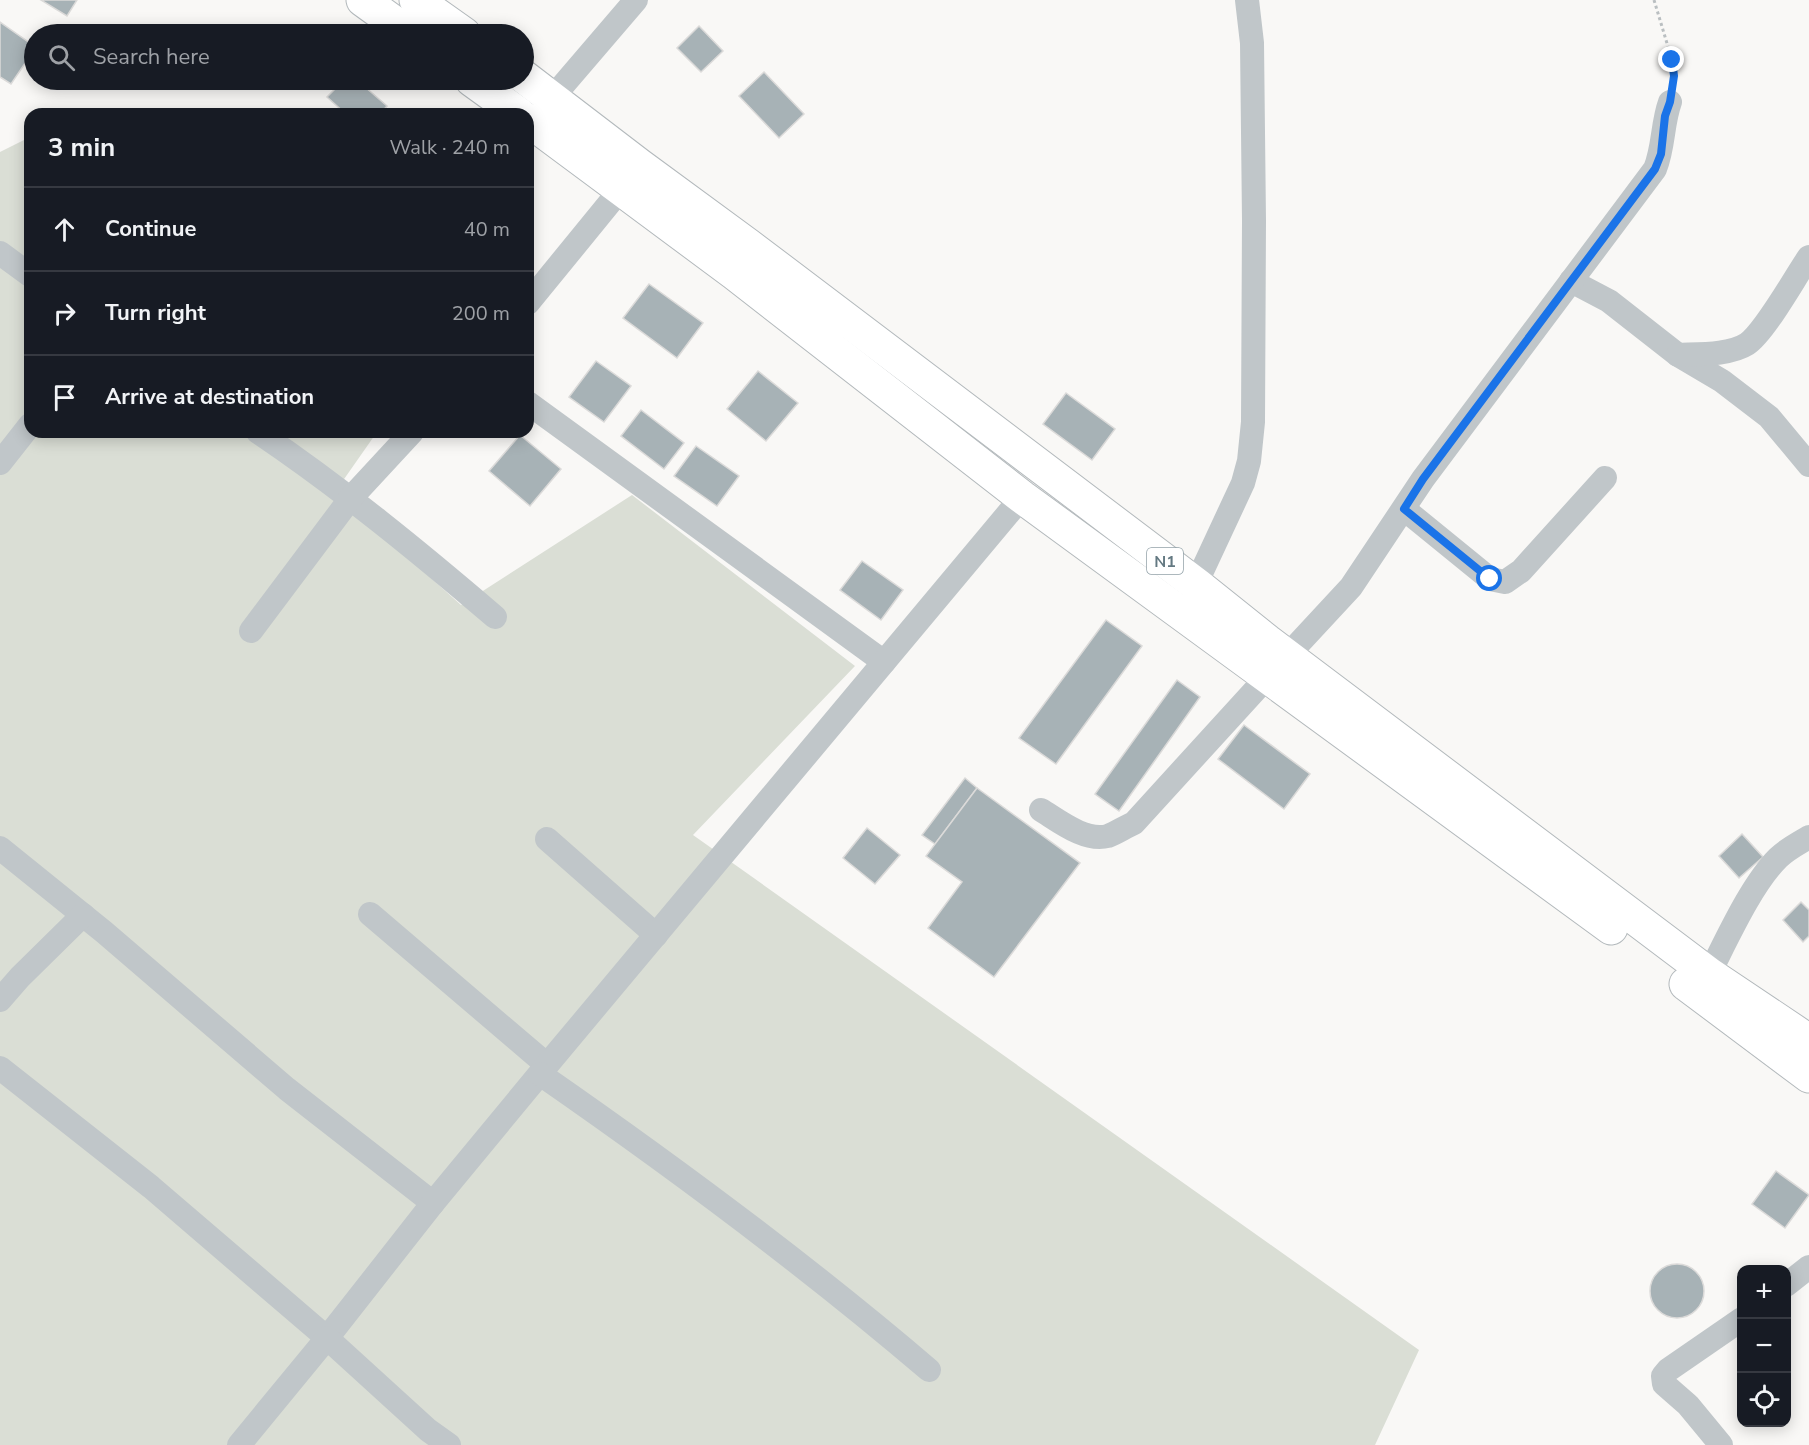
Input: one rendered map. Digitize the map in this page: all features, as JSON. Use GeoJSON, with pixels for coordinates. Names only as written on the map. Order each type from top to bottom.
{"type":"FeatureCollection","features":[{"type":"Feature","properties":{"kind":"highway"},"geometry":{"type":"LineString","coordinates":[[363,0],[396,24]]}},
{"type":"Feature","properties":{"kind":"highway"},"geometry":{"type":"LineString","coordinates":[[416,0],[450,24]]}},
{"type":"Feature","properties":{"kind":"highway","name":"N1"},"geometry":{"type":"LineString","coordinates":[[534,84],[758,252],[1190,599],[1809,1076]]}},
{"type":"Feature","properties":{"kind":"highway"},"geometry":{"type":"LineString","coordinates":[[486,90],[511,108]]}},
{"type":"Feature","properties":{"kind":"highway","name":"N1"},"geometry":{"type":"LineString","coordinates":[[534,124],[734,273],[1022,496],[1190,599]]}},
{"type":"Feature","properties":{"kind":"highway","name":"N1"},"geometry":{"type":"LineString","coordinates":[[1278,666],[1709,974],[1809,1041]]}},
{"type":"Feature","properties":{"kind":"street"},"geometry":{"type":"LineString","coordinates":[[552,98],[636,0]]}},
{"type":"Feature","properties":{"kind":"street"},"geometry":{"type":"LineString","coordinates":[[1190,599],[1243,483],[1249,461],[1253,422],[1254,221],[1251,29],[1247,0]]}},
{"type":"Feature","properties":{"kind":"street"},"geometry":{"type":"LineString","coordinates":[[1251,29],[1264,0]]}},
{"type":"Feature","properties":{"kind":"street"},"geometry":{"type":"LineString","coordinates":[[1041,810],[1067,826],[1095,837],[1108,836],[1134,823],[1351,587],[1423,479],[1655,169],[1661,154],[1665,116],[1670,102]]}},
{"type":"Feature","properties":{"kind":"street"},"geometry":{"type":"LineString","coordinates":[[534,296],[621,189]]}},
{"type":"Feature","properties":{"kind":"street"},"geometry":{"type":"LineString","coordinates":[[0,254],[24,271]]}},
{"type":"Feature","properties":{"kind":"street"},"geometry":{"type":"LineString","coordinates":[[1678,355],[1715,354],[1746,345],[1761,330],[1809,256]]}},
{"type":"Feature","properties":{"kind":"street"},"geometry":{"type":"LineString","coordinates":[[1570,281],[1609,301],[1678,355],[1722,381],[1769,417],[1809,465]]}},
{"type":"Feature","properties":{"kind":"street"},"geometry":{"type":"LineString","coordinates":[[534,407],[884,662]]}},
{"type":"Feature","properties":{"kind":"street"},"geometry":{"type":"LineString","coordinates":[[0,463],[24,433]]}},
{"type":"Feature","properties":{"kind":"street"},"geometry":{"type":"LineString","coordinates":[[267,438],[292,454],[427,558],[495,617]]}},
{"type":"Feature","properties":{"kind":"street"},"geometry":{"type":"LineString","coordinates":[[251,631],[350,499],[406,438]]}},
{"type":"Feature","properties":{"kind":"street"},"geometry":{"type":"LineString","coordinates":[[1404,509],[1490,579],[1505,582],[1521,571],[1605,477]]}},
{"type":"Feature","properties":{"kind":"street"},"geometry":{"type":"LineString","coordinates":[[239,1445],[544,1069],[1022,496]]}},
{"type":"Feature","properties":{"kind":"street"},"geometry":{"type":"LineString","coordinates":[[1709,974],[1736,921],[1767,873],[1778,858],[1809,837]]}},
{"type":"Feature","properties":{"kind":"street"},"geometry":{"type":"LineString","coordinates":[[547,839],[656,935]]}},
{"type":"Feature","properties":{"kind":"street"},"geometry":{"type":"LineString","coordinates":[[0,848],[83,915],[287,1089],[434,1203]]}},
{"type":"Feature","properties":{"kind":"street"},"geometry":{"type":"LineString","coordinates":[[370,914],[544,1069],[876,1325],[929,1370]]}},
{"type":"Feature","properties":{"kind":"street"},"geometry":{"type":"LineString","coordinates":[[0,1000],[83,915]]}},
{"type":"Feature","properties":{"kind":"street"},"geometry":{"type":"LineString","coordinates":[[0,1068],[151,1187],[327,1338],[428,1430],[449,1445]]}},
{"type":"Feature","properties":{"kind":"street"},"geometry":{"type":"LineString","coordinates":[[1791,1281],[1809,1267]]}},
{"type":"Feature","properties":{"kind":"street"},"geometry":{"type":"LineString","coordinates":[[1721,1445],[1688,1405],[1665,1384],[1663,1376],[1668,1370],[1737,1323]]}},
{"type":"Feature","properties":{"kind":"path"},"geometry":{"type":"LineString","coordinates":[[1654,0],[1672,60],[1674,76],[1670,102]]}},
{"type":"Feature","properties":{"kind":"shaded area"},"geometry":{"type":"Polygon","coordinates":[[[24,140],[24,438],[373,438],[335,492],[461,605],[632,495],[855,666],[693,835],[1419,1350],[1375,1445],[0,1445],[0,152],[24,140]]]}},
{"type":"Feature","properties":{"kind":"building"},"geometry":{"type":"Polygon","coordinates":[[[41,0],[77,0],[67,16],[41,0]]]}},
{"type":"Feature","properties":{"kind":"building"},"geometry":{"type":"Polygon","coordinates":[[[0,22],[24,39],[24,65],[11,84],[0,77],[0,22]]]}},
{"type":"Feature","properties":{"kind":"building"},"geometry":{"type":"Polygon","coordinates":[[[699,26],[723,51],[701,72],[677,48],[699,26]]]}},
{"type":"Feature","properties":{"kind":"building"},"geometry":{"type":"Polygon","coordinates":[[[764,72],[804,114],[779,138],[739,96],[764,72]]]}},
{"type":"Feature","properties":{"kind":"building"},"geometry":{"type":"Polygon","coordinates":[[[334,90],[369,90],[387,106],[385,108],[339,108],[327,97],[334,90]]]}},
{"type":"Feature","properties":{"kind":"building"},"geometry":{"type":"Polygon","coordinates":[[[649,284],[703,323],[677,358],[623,318],[649,284]]]}},
{"type":"Feature","properties":{"kind":"building"},"geometry":{"type":"Polygon","coordinates":[[[596,361],[631,386],[604,422],[569,397],[596,361]]]}},
{"type":"Feature","properties":{"kind":"building"},"geometry":{"type":"Polygon","coordinates":[[[758,371],[798,403],[766,441],[727,409],[758,371]]]}},
{"type":"Feature","properties":{"kind":"building"},"geometry":{"type":"Polygon","coordinates":[[[1066,393],[1115,429],[1092,460],[1043,424],[1066,393]]]}},
{"type":"Feature","properties":{"kind":"building"},"geometry":{"type":"Polygon","coordinates":[[[641,410],[684,443],[664,469],[621,436],[641,410]]]}},
{"type":"Feature","properties":{"kind":"building"},"geometry":{"type":"Polygon","coordinates":[[[517,438],[524,438],[561,469],[530,506],[489,471],[517,438]]]}},
{"type":"Feature","properties":{"kind":"building"},"geometry":{"type":"Polygon","coordinates":[[[696,446],[739,476],[717,506],[674,476],[696,446]]]}},
{"type":"Feature","properties":{"kind":"building"},"geometry":{"type":"Polygon","coordinates":[[[862,561],[903,590],[881,620],[840,590],[862,561]]]}},
{"type":"Feature","properties":{"kind":"building"},"geometry":{"type":"Polygon","coordinates":[[[1106,620],[1142,646],[1056,764],[1019,738],[1106,620]]]}},
{"type":"Feature","properties":{"kind":"building"},"geometry":{"type":"Polygon","coordinates":[[[1177,680],[1200,697],[1119,811],[1095,794],[1177,680]]]}},
{"type":"Feature","properties":{"kind":"building"},"geometry":{"type":"Polygon","coordinates":[[[1244,725],[1310,774],[1284,809],[1218,759],[1244,725]]]}},
{"type":"Feature","properties":{"kind":"building"},"geometry":{"type":"Polygon","coordinates":[[[965,778],[977,788],[935,844],[922,835],[965,778]]]}},
{"type":"Feature","properties":{"kind":"building"},"geometry":{"type":"Polygon","coordinates":[[[977,788],[1080,863],[994,977],[928,928],[962,882],[926,856],[977,788]]]}},
{"type":"Feature","properties":{"kind":"building"},"geometry":{"type":"Polygon","coordinates":[[[867,828],[900,855],[875,884],[843,858],[867,828]]]}},
{"type":"Feature","properties":{"kind":"building"},"geometry":{"type":"Polygon","coordinates":[[[1742,834],[1763,857],[1739,878],[1719,856],[1742,834]]]}},
{"type":"Feature","properties":{"kind":"building"},"geometry":{"type":"Polygon","coordinates":[[[1801,902],[1809,910],[1809,936],[1803,942],[1783,920],[1801,902]]]}},
{"type":"Feature","properties":{"kind":"building"},"geometry":{"type":"Polygon","coordinates":[[[1776,1171],[1809,1195],[1785,1228],[1752,1204],[1776,1171]]]}},
{"type":"Feature","properties":{"kind":"building"},"geometry":{"type":"Polygon","coordinates":[[[1677,1264],[1687,1266],[1696,1272],[1702,1281],[1704,1291],[1702,1301],[1696,1310],[1687,1316],[1677,1318],[1667,1316],[1658,1310],[1652,1301],[1650,1291],[1652,1281],[1658,1272],[1667,1266],[1677,1264]]]}},
{"type":"Feature","properties":{"kind":"route"},"geometry":{"type":"LineString","coordinates":[[1490,579],[1404,509],[1423,479],[1655,169],[1661,154],[1665,116],[1670,102],[1674,76],[1672,60]]}}]}
